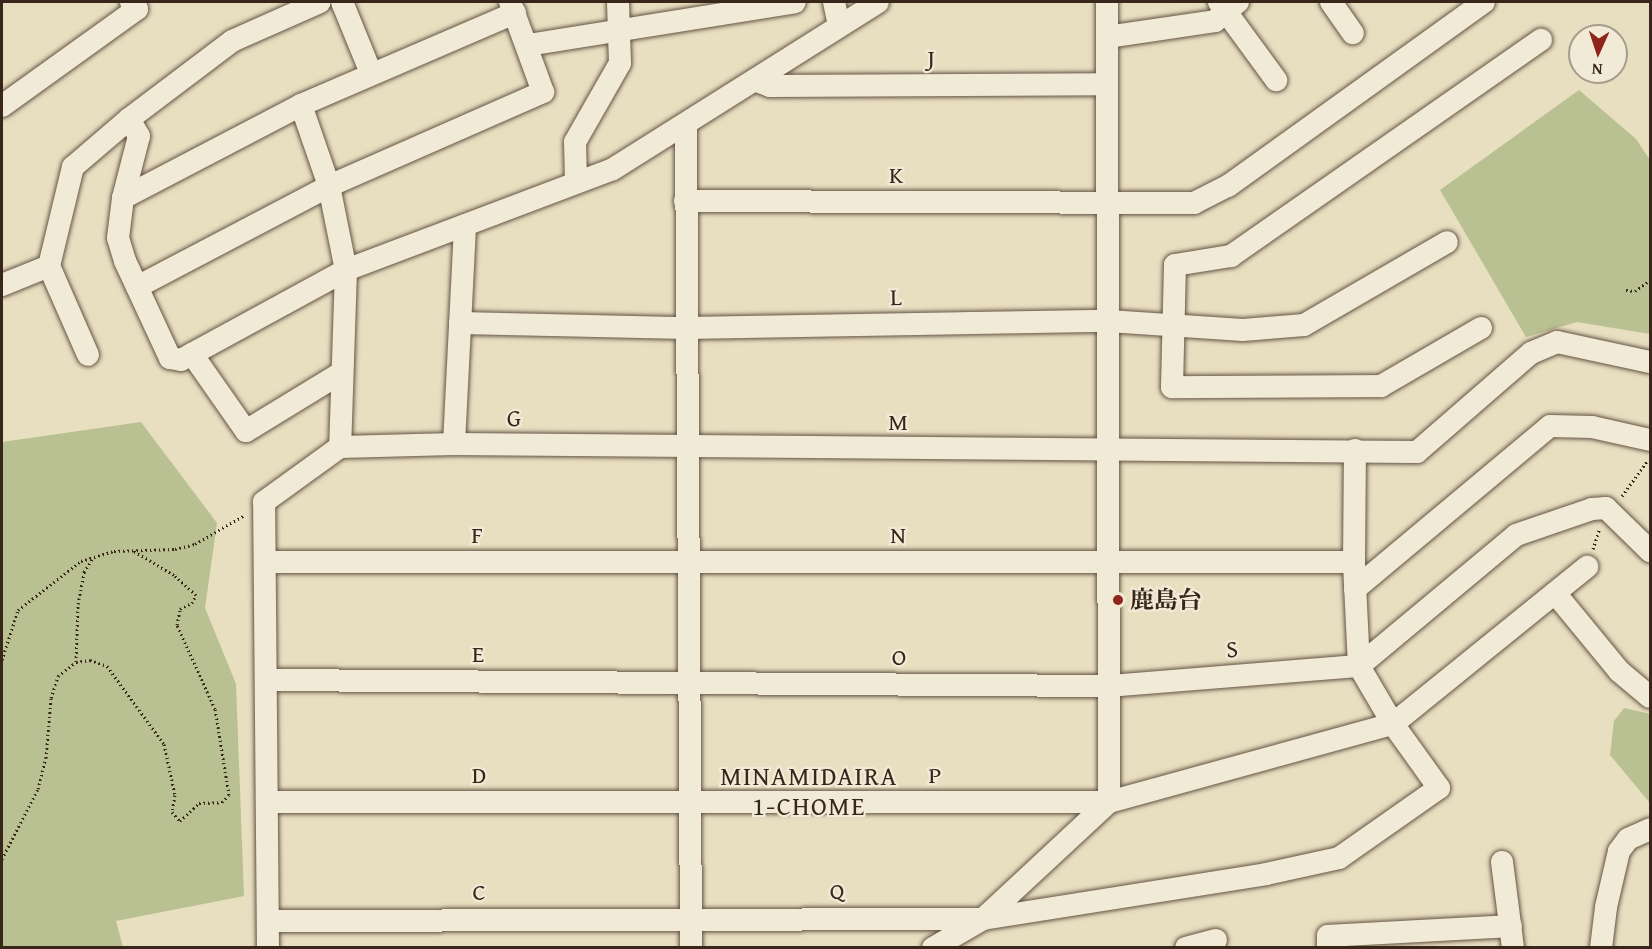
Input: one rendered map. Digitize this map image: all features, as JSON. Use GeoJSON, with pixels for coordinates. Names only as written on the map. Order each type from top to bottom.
{"type":"FeatureCollection","features":[{"type":"Feature","properties":{"kind":"street"},"geometry":{"type":"LineString","coordinates":[[2,106],[137,9],[131,2]]}},
{"type":"Feature","properties":{"kind":"street"},"geometry":{"type":"LineString","coordinates":[[88,355],[49,266],[73,167],[129,119],[232,41],[320,2]]}},
{"type":"Feature","properties":{"kind":"street"},"geometry":{"type":"LineString","coordinates":[[342,2],[371,73]]}},
{"type":"Feature","properties":{"kind":"street"},"geometry":{"type":"LineString","coordinates":[[576,182],[575,142],[620,63],[622,28],[618,2]]}},
{"type":"Feature","properties":{"kind":"street"},"geometry":{"type":"LineString","coordinates":[[528,45],[622,28],[795,2]]}},
{"type":"Feature","properties":{"kind":"street"},"geometry":{"type":"LineString","coordinates":[[834,2],[839,25]]}},
{"type":"Feature","properties":{"kind":"street"},"geometry":{"type":"LineString","coordinates":[[129,119],[139,136],[123,198],[118,238],[137,287],[170,358],[181,360],[346,270],[613,169],[686,126],[839,25],[878,2]]}},
{"type":"Feature","properties":{"kind":"street"},"geometry":{"type":"LineString","coordinates":[[1107,2],[1109,801]]}},
{"type":"Feature","properties":{"kind":"street"},"geometry":{"type":"LineString","coordinates":[[1331,2],[1353,33]]}},
{"type":"Feature","properties":{"kind":"street","name":"K"},"geometry":{"type":"LineString","coordinates":[[685,201],[1194,203],[1228,186],[1484,2]]}},
{"type":"Feature","properties":{"kind":"street"},"geometry":{"type":"LineString","coordinates":[[1107,37],[1215,21],[1228,5],[1276,80]]}},
{"type":"Feature","properties":{"kind":"street"},"geometry":{"type":"LineString","coordinates":[[123,198],[301,105],[513,7],[543,92],[329,186],[137,287]]}},
{"type":"Feature","properties":{"kind":"street"},"geometry":{"type":"LineString","coordinates":[[1481,328],[1381,386],[1172,387],[1175,265],[1231,256],[1540,39]]}},
{"type":"Feature","properties":{"kind":"street","name":"J"},"geometry":{"type":"LineString","coordinates":[[757,81],[770,86],[1107,84]]}},
{"type":"Feature","properties":{"kind":"street"},"geometry":{"type":"LineString","coordinates":[[268,948],[267,562],[264,502],[339,447],[346,270],[329,186],[301,105]]}},
{"type":"Feature","properties":{"kind":"street"},"geometry":{"type":"LineString","coordinates":[[686,126],[691,948]]}},
{"type":"Feature","properties":{"kind":"street"},"geometry":{"type":"LineString","coordinates":[[454,444],[465,225]]}},
{"type":"Feature","properties":{"kind":"street","name":"L"},"geometry":{"type":"LineString","coordinates":[[460,323],[686,328],[1108,321],[1243,330],[1304,325],[1447,242]]}},
{"type":"Feature","properties":{"kind":"street"},"geometry":{"type":"LineString","coordinates":[[2,285],[49,266]]}},
{"type":"Feature","properties":{"kind":"street","name":"M"},"geometry":{"type":"LineString","coordinates":[[687,448],[1417,452],[1532,353],[1557,342],[1650,362]]}},
{"type":"Feature","properties":{"kind":"street"},"geometry":{"type":"LineString","coordinates":[[192,354],[246,431],[341,373]]}},
{"type":"Feature","properties":{"kind":"street"},"geometry":{"type":"LineString","coordinates":[[1355,589],[1550,426],[1592,427],[1650,440]]}},
{"type":"Feature","properties":{"kind":"street","name":"G"},"geometry":{"type":"LineString","coordinates":[[339,447],[454,444],[687,448]]}},
{"type":"Feature","properties":{"kind":"street"},"geometry":{"type":"LineString","coordinates":[[983,919],[1266,874],[1340,858],[1439,788],[1393,724],[1359,666],[1354,562],[1354,450]]}},
{"type":"Feature","properties":{"kind":"street"},"geometry":{"type":"LineString","coordinates":[[1359,666],[1516,534],[1592,509],[1609,509],[1650,550]]}},
{"type":"Feature","properties":{"kind":"street","name":"F"},"geometry":{"type":"LineString","coordinates":[[267,562],[688,562]]}},
{"type":"Feature","properties":{"kind":"street","name":"N"},"geometry":{"type":"LineString","coordinates":[[688,562],[1354,562]]}},
{"type":"Feature","properties":{"kind":"street"},"geometry":{"type":"LineString","coordinates":[[933,948],[983,919],[1109,801],[1393,724],[1587,567]]}},
{"type":"Feature","properties":{"kind":"street"},"geometry":{"type":"LineString","coordinates":[[1555,593],[1619,671],[1650,697]]}},
{"type":"Feature","properties":{"kind":"street","name":"S"},"geometry":{"type":"LineString","coordinates":[[1109,686],[1359,666]]}},
{"type":"Feature","properties":{"kind":"street","name":"E"},"geometry":{"type":"LineString","coordinates":[[267,680],[689,683]]}},
{"type":"Feature","properties":{"kind":"street","name":"O"},"geometry":{"type":"LineString","coordinates":[[689,683],[1109,686]]}},
{"type":"Feature","properties":{"kind":"street","name":"P"},"geometry":{"type":"LineString","coordinates":[[689,802],[1109,801]]}},
{"type":"Feature","properties":{"kind":"street","name":"D"},"geometry":{"type":"LineString","coordinates":[[268,802],[689,802]]}},
{"type":"Feature","properties":{"kind":"street"},"geometry":{"type":"LineString","coordinates":[[1601,948],[1606,907],[1619,851],[1628,839],[1650,829]]}},
{"type":"Feature","properties":{"kind":"street"},"geometry":{"type":"LineString","coordinates":[[1328,948],[1328,936],[1512,937],[1503,862]]}},
{"type":"Feature","properties":{"kind":"street","name":"Q"},"geometry":{"type":"LineString","coordinates":[[690,918],[983,919]]}},
{"type":"Feature","properties":{"kind":"street","name":"C"},"geometry":{"type":"LineString","coordinates":[[268,921],[690,918]]}},
{"type":"Feature","properties":{"kind":"street"},"geometry":{"type":"LineString","coordinates":[[1186,948],[1216,939]]}},
{"type":"Feature","properties":{"kind":"path"},"geometry":{"type":"LineString","coordinates":[[1626,290],[1635,291],[1650,280]]}},
{"type":"Feature","properties":{"kind":"path"},"geometry":{"type":"LineString","coordinates":[[1587,567],[1609,509],[1650,456]]}},
{"type":"Feature","properties":{"kind":"path"},"geometry":{"type":"LineString","coordinates":[[2,660],[18,610],[55,578],[92,557],[132,550],[195,544],[264,502]]}},
{"type":"Feature","properties":{"kind":"path"},"geometry":{"type":"LineString","coordinates":[[2,859],[38,789],[46,758],[51,698],[58,676],[76,662],[90,660],[107,666],[164,744],[175,795],[172,812],[180,821],[199,803],[222,802],[229,795],[215,709],[177,625],[180,609],[192,603],[196,595],[174,575],[132,550]]}},
{"type":"Feature","properties":{"kind":"path"},"geometry":{"type":"LineString","coordinates":[[76,662],[78,604],[84,572],[92,557]]}},
{"type":"Feature","properties":{"kind":"green space"},"geometry":{"type":"Polygon","coordinates":[[[1579,90],[1636,139],[1650,160],[1650,334],[1577,322],[1526,337],[1440,190],[1579,90]]]}},
{"type":"Feature","properties":{"kind":"green space"},"geometry":{"type":"Polygon","coordinates":[[[141,422],[217,523],[205,608],[236,684],[244,896],[116,921],[123,947],[2,947],[2,442],[141,422]]]}},
{"type":"Feature","properties":{"kind":"green space"},"geometry":{"type":"Polygon","coordinates":[[[1624,708],[1650,714],[1650,803],[1610,755],[1614,721],[1624,708]]]}},
{"type":"Feature","properties":{"kind":"place","name":"鹿島台"},"geometry":{"type":"Point","coordinates":[1118,600]}},
{"type":"Feature","properties":{"kind":"district","name":"MINAMIDAIRA 1-CHOME"},"geometry":{"type":"Point","coordinates":[809,791]}}]}
